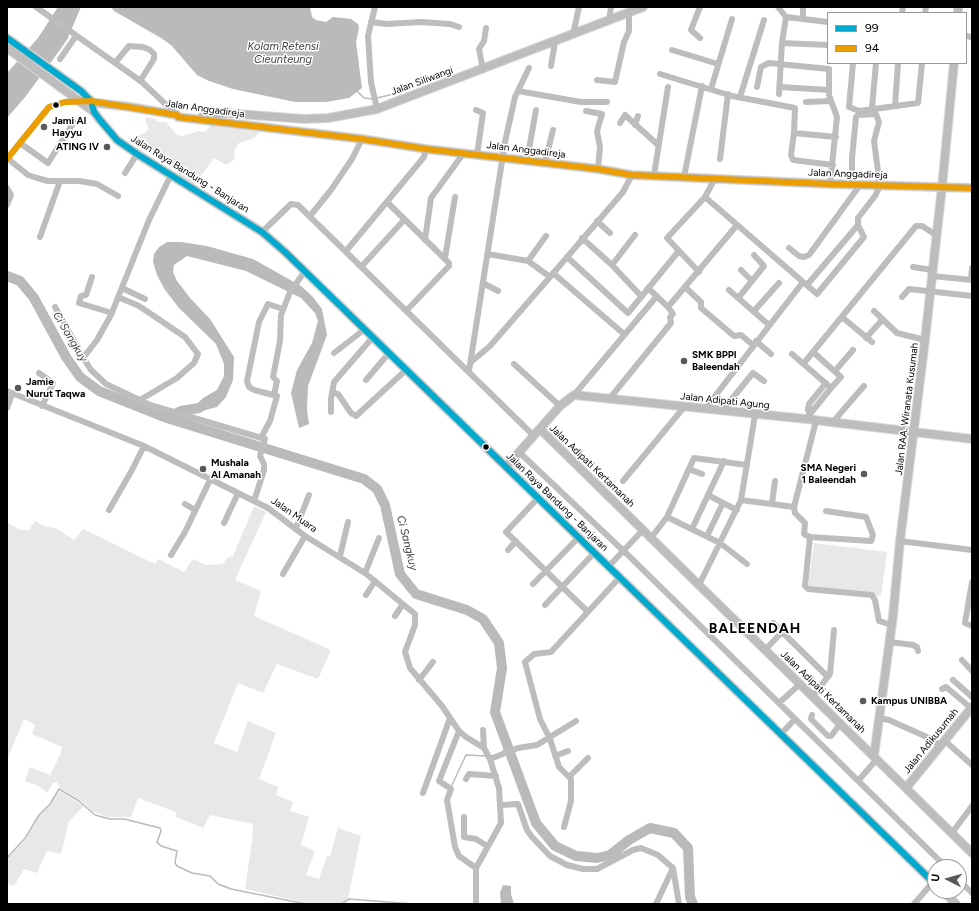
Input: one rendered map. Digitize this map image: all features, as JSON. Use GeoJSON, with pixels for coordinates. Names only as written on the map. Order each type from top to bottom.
{"type":"FeatureCollection","features":[{"type":"Feature","properties":{"kind":"main road","name":"Jalan Siliwangi"},"geometry":{"type":"LineString","coordinates":[[197,118],[225,113],[277,118],[328,118],[375,102],[483,70],[643,7]]}},
{"type":"Feature","properties":{"kind":"main road"},"geometry":{"type":"LineString","coordinates":[[7,38],[81,91],[91,101]]}},
{"type":"Feature","properties":{"kind":"main road","name":"Jalan Raya Bandung - Banjaran"},"geometry":{"type":"LineString","coordinates":[[7,48],[81,101],[94,112],[112,136],[137,154],[262,232],[365,329],[927,876]]}},
{"type":"Feature","properties":{"kind":"main road","name":"Jalan RAA. Wiranata Kusumah"},"geometry":{"type":"LineString","coordinates":[[875,757],[890,642],[900,541],[925,340],[954,64]]}},
{"type":"Feature","properties":{"kind":"main road","name":"Jalan Anggadireja"},"geometry":{"type":"LineString","coordinates":[[81,101],[91,101],[178,117],[197,118],[362,139],[463,154],[503,157],[598,169],[631,178],[654,175],[714,180],[766,180],[880,186],[972,188]]}},
{"type":"Feature","properties":{"kind":"main road","name":"Jalan Raya Bandung - Banjaran"},"geometry":{"type":"LineString","coordinates":[[91,101],[94,112]]}},
{"type":"Feature","properties":{"kind":"main road"},"geometry":{"type":"LineString","coordinates":[[506,467],[560,406],[574,395]]}},
{"type":"Feature","properties":{"kind":"main road","name":"Jalan Adipati Agung"},"geometry":{"type":"LineString","coordinates":[[574,395],[722,411],[808,417],[816,421],[972,439]]}},
{"type":"Feature","properties":{"kind":"main road","name":"Jalan Adipati Kertamanah"},"geometry":{"type":"LineString","coordinates":[[537,432],[643,530],[841,723],[972,854]]}},
{"type":"Feature","properties":{"kind":"main road","name":"Jalan Adikusumah"},"geometry":{"type":"LineString","coordinates":[[906,788],[971,708]]}},
{"type":"Feature","properties":{"kind":"street"},"geometry":{"type":"LineString","coordinates":[[36,7],[44,11],[74,35],[140,81],[154,92],[177,116]]}},
{"type":"Feature","properties":{"kind":"street"},"geometry":{"type":"LineString","coordinates":[[367,7],[374,10],[368,36],[371,82],[375,102]]}},
{"type":"Feature","properties":{"kind":"street"},"geometry":{"type":"LineString","coordinates":[[573,35],[579,7]]}},
{"type":"Feature","properties":{"kind":"street"},"geometry":{"type":"LineString","coordinates":[[609,21],[611,7]]}},
{"type":"Feature","properties":{"kind":"street"},"geometry":{"type":"LineString","coordinates":[[700,7],[691,30],[700,38]]}},
{"type":"Feature","properties":{"kind":"street"},"geometry":{"type":"LineString","coordinates":[[778,7],[786,17],[827,22]]}},
{"type":"Feature","properties":{"kind":"street"},"geometry":{"type":"LineString","coordinates":[[803,7],[803,19]]}},
{"type":"Feature","properties":{"kind":"street"},"geometry":{"type":"LineString","coordinates":[[597,80],[615,82],[624,42],[630,31],[629,13]]}},
{"type":"Feature","properties":{"kind":"street"},"geometry":{"type":"LineString","coordinates":[[778,94],[780,87],[782,43],[786,17]]}},
{"type":"Feature","properties":{"kind":"street"},"geometry":{"type":"LineString","coordinates":[[710,90],[732,19]]}},
{"type":"Feature","properties":{"kind":"street"},"geometry":{"type":"LineString","coordinates":[[740,97],[764,20]]}},
{"type":"Feature","properties":{"kind":"street"},"geometry":{"type":"LineString","coordinates":[[371,22],[387,24],[421,22],[450,24],[460,27]]}},
{"type":"Feature","properties":{"kind":"street"},"geometry":{"type":"LineString","coordinates":[[483,70],[479,49],[484,41],[486,28]]}},
{"type":"Feature","properties":{"kind":"street"},"geometry":{"type":"LineString","coordinates":[[60,59],[74,35]]}},
{"type":"Feature","properties":{"kind":"street"},"geometry":{"type":"LineString","coordinates":[[551,66],[556,42]]}},
{"type":"Feature","properties":{"kind":"street"},"geometry":{"type":"LineString","coordinates":[[782,43],[827,45]]}},
{"type":"Feature","properties":{"kind":"street"},"geometry":{"type":"LineString","coordinates":[[116,63],[129,46],[143,47],[150,50],[154,54],[154,59],[140,81]]}},
{"type":"Feature","properties":{"kind":"street"},"geometry":{"type":"LineString","coordinates":[[672,50],[718,64]]}},
{"type":"Feature","properties":{"kind":"street"},"geometry":{"type":"LineString","coordinates":[[757,87],[763,65],[769,63],[829,66],[828,90],[830,102],[836,114],[836,137],[830,184]]}},
{"type":"Feature","properties":{"kind":"street"},"geometry":{"type":"LineString","coordinates":[[854,64],[849,107],[858,111],[872,108],[918,104],[922,64]]}},
{"type":"Feature","properties":{"kind":"street"},"geometry":{"type":"LineString","coordinates":[[872,108],[876,64]]}},
{"type":"Feature","properties":{"kind":"street"},"geometry":{"type":"LineString","coordinates":[[895,106],[898,64]]}},
{"type":"Feature","properties":{"kind":"street"},"geometry":{"type":"LineString","coordinates":[[469,371],[506,135],[518,91],[529,68]]}},
{"type":"Feature","properties":{"kind":"street"},"geometry":{"type":"LineString","coordinates":[[660,74],[701,89],[710,90],[727,100],[740,97],[789,107],[795,112],[792,155],[793,160],[833,165]]}},
{"type":"Feature","properties":{"kind":"street"},"geometry":{"type":"LineString","coordinates":[[654,175],[668,87]]}},
{"type":"Feature","properties":{"kind":"street"},"geometry":{"type":"LineString","coordinates":[[780,87],[828,90]]}},
{"type":"Feature","properties":{"kind":"street"},"geometry":{"type":"LineString","coordinates":[[684,177],[701,89]]}},
{"type":"Feature","properties":{"kind":"street"},"geometry":{"type":"LineString","coordinates":[[518,91],[580,102],[607,102]]}},
{"type":"Feature","properties":{"kind":"street"},"geometry":{"type":"LineString","coordinates":[[720,159],[727,100]]}},
{"type":"Feature","properties":{"kind":"street"},"geometry":{"type":"LineString","coordinates":[[81,101],[65,102],[49,107],[7,159],[28,175],[48,181],[97,184],[118,196]]}},
{"type":"Feature","properties":{"kind":"street"},"geometry":{"type":"LineString","coordinates":[[806,102],[830,102]]}},
{"type":"Feature","properties":{"kind":"street"},"geometry":{"type":"LineString","coordinates":[[476,110],[483,113],[477,155]]}},
{"type":"Feature","properties":{"kind":"street"},"geometry":{"type":"LineString","coordinates":[[527,160],[536,110]]}},
{"type":"Feature","properties":{"kind":"street"},"geometry":{"type":"LineString","coordinates":[[586,111],[602,114],[597,131],[600,147],[598,169]]}},
{"type":"Feature","properties":{"kind":"street"},"geometry":{"type":"LineString","coordinates":[[705,197],[816,293],[820,293],[864,237],[858,224],[858,218],[875,196],[880,186],[874,141],[879,122],[878,116],[873,113],[856,117],[852,152],[856,185],[809,255],[804,257],[799,256],[789,248]]}},
{"type":"Feature","properties":{"kind":"street"},"geometry":{"type":"LineString","coordinates":[[620,123],[625,115],[658,145]]}},
{"type":"Feature","properties":{"kind":"street"},"geometry":{"type":"LineString","coordinates":[[635,125],[638,116]]}},
{"type":"Feature","properties":{"kind":"street"},"geometry":{"type":"LineString","coordinates":[[20,143],[48,163],[74,122]]}},
{"type":"Feature","properties":{"kind":"street"},"geometry":{"type":"LineString","coordinates":[[545,162],[553,130]]}},
{"type":"Feature","properties":{"kind":"street"},"geometry":{"type":"LineString","coordinates":[[794,133],[836,137]]}},
{"type":"Feature","properties":{"kind":"street"},"geometry":{"type":"LineString","coordinates":[[310,216],[331,190],[352,159],[362,139]]}},
{"type":"Feature","properties":{"kind":"street"},"geometry":{"type":"LineString","coordinates":[[346,251],[424,157],[426,149]]}},
{"type":"Feature","properties":{"kind":"street"},"geometry":{"type":"LineString","coordinates":[[125,173],[137,154]]}},
{"type":"Feature","properties":{"kind":"street"},"geometry":{"type":"LineString","coordinates":[[425,240],[431,198],[463,154]]}},
{"type":"Feature","properties":{"kind":"street"},"geometry":{"type":"LineString","coordinates":[[83,358],[105,327],[112,313],[149,220],[171,175]]}},
{"type":"Feature","properties":{"kind":"street"},"geometry":{"type":"LineString","coordinates":[[471,362],[490,346],[623,192],[631,178]]}},
{"type":"Feature","properties":{"kind":"street"},"geometry":{"type":"LineString","coordinates":[[699,272],[668,241],[668,237],[705,197],[714,180]]}},
{"type":"Feature","properties":{"kind":"street"},"geometry":{"type":"LineString","coordinates":[[40,237],[60,181]]}},
{"type":"Feature","properties":{"kind":"street"},"geometry":{"type":"LineString","coordinates":[[7,188],[11,195],[7,206]]}},
{"type":"Feature","properties":{"kind":"street"},"geometry":{"type":"LineString","coordinates":[[445,258],[455,197]]}},
{"type":"Feature","properties":{"kind":"street"},"geometry":{"type":"LineString","coordinates":[[387,202],[449,262],[449,266],[407,310]]}},
{"type":"Feature","properties":{"kind":"street"},"geometry":{"type":"LineString","coordinates":[[262,232],[291,204],[298,205],[469,371],[537,432]]}},
{"type":"Feature","properties":{"kind":"street"},"geometry":{"type":"LineString","coordinates":[[362,266],[404,220]]}},
{"type":"Feature","properties":{"kind":"street"},"geometry":{"type":"LineString","coordinates":[[597,221],[610,233]]}},
{"type":"Feature","properties":{"kind":"street"},"geometry":{"type":"LineString","coordinates":[[705,409],[769,325],[858,224]]}},
{"type":"Feature","properties":{"kind":"street"},"geometry":{"type":"LineString","coordinates":[[668,307],[686,288],[737,225]]}},
{"type":"Feature","properties":{"kind":"street"},"geometry":{"type":"LineString","coordinates":[[804,363],[916,226],[922,226],[936,235]]}},
{"type":"Feature","properties":{"kind":"street"},"geometry":{"type":"LineString","coordinates":[[612,265],[635,235]]}},
{"type":"Feature","properties":{"kind":"street"},"geometry":{"type":"LineString","coordinates":[[528,261],[546,236]]}},
{"type":"Feature","properties":{"kind":"street"},"geometry":{"type":"LineString","coordinates":[[582,238],[612,265],[641,296]]}},
{"type":"Feature","properties":{"kind":"street"},"geometry":{"type":"LineString","coordinates":[[566,257],[628,313],[678,252]]}},
{"type":"Feature","properties":{"kind":"street"},"geometry":{"type":"LineString","coordinates":[[488,254],[528,261],[551,275],[624,334]]}},
{"type":"Feature","properties":{"kind":"street"},"geometry":{"type":"LineString","coordinates":[[739,297],[764,265],[754,255]]}},
{"type":"Feature","properties":{"kind":"street"},"geometry":{"type":"LineString","coordinates":[[914,267],[932,273],[972,280],[972,268]]}},
{"type":"Feature","properties":{"kind":"street"},"geometry":{"type":"LineString","coordinates":[[741,270],[752,281]]}},
{"type":"Feature","properties":{"kind":"street"},"geometry":{"type":"LineString","coordinates":[[254,501],[264,470],[264,461],[260,456],[263,440],[277,397],[274,395],[278,381],[273,377],[283,309],[290,292],[305,271]]}},
{"type":"Feature","properties":{"kind":"street"},"geometry":{"type":"LineString","coordinates":[[74,294],[81,296],[86,295],[92,278]]}},
{"type":"Feature","properties":{"kind":"street"},"geometry":{"type":"LineString","coordinates":[[484,283],[498,291]]}},
{"type":"Feature","properties":{"kind":"street"},"geometry":{"type":"LineString","coordinates":[[754,311],[779,283]]}},
{"type":"Feature","properties":{"kind":"street"},"geometry":{"type":"LineString","coordinates":[[122,288],[145,299]]}},
{"type":"Feature","properties":{"kind":"street"},"geometry":{"type":"LineString","coordinates":[[610,398],[671,323],[670,317],[673,314],[668,307],[648,288]]}},
{"type":"Feature","properties":{"kind":"street"},"geometry":{"type":"LineString","coordinates":[[686,288],[701,302],[701,308],[734,336],[741,335],[771,354]]}},
{"type":"Feature","properties":{"kind":"street"},"geometry":{"type":"LineString","coordinates":[[729,290],[739,297],[769,325]]}},
{"type":"Feature","properties":{"kind":"street"},"geometry":{"type":"LineString","coordinates":[[902,297],[908,290],[930,290],[972,296]]}},
{"type":"Feature","properties":{"kind":"street"},"geometry":{"type":"LineString","coordinates":[[81,296],[79,304],[112,313]]}},
{"type":"Feature","properties":{"kind":"street"},"geometry":{"type":"LineString","coordinates":[[574,395],[657,296]]}},
{"type":"Feature","properties":{"kind":"street"},"geometry":{"type":"LineString","coordinates":[[118,297],[139,306],[185,337],[198,354],[196,360],[177,378],[140,400]]}},
{"type":"Feature","properties":{"kind":"street"},"geometry":{"type":"LineString","coordinates":[[274,395],[254,390],[249,387],[248,382],[259,322],[268,304],[283,309]]}},
{"type":"Feature","properties":{"kind":"street"},"geometry":{"type":"LineString","coordinates":[[55,306],[83,358],[91,370],[106,384],[140,400],[263,440]]}},
{"type":"Feature","properties":{"kind":"street"},"geometry":{"type":"LineString","coordinates":[[874,311],[897,333],[925,340]]}},
{"type":"Feature","properties":{"kind":"street"},"geometry":{"type":"LineString","coordinates":[[842,317],[872,342]]}},
{"type":"Feature","properties":{"kind":"street"},"geometry":{"type":"LineString","coordinates":[[866,338],[882,320]]}},
{"type":"Feature","properties":{"kind":"street"},"geometry":{"type":"LineString","coordinates":[[334,353],[365,329]]}},
{"type":"Feature","properties":{"kind":"street"},"geometry":{"type":"LineString","coordinates":[[332,412],[332,392],[335,380],[373,337]]}},
{"type":"Feature","properties":{"kind":"street"},"geometry":{"type":"LineString","coordinates":[[835,371],[853,350]]}},
{"type":"Feature","properties":{"kind":"street"},"geometry":{"type":"LineString","coordinates":[[808,417],[829,386],[841,378],[813,352]]}},
{"type":"Feature","properties":{"kind":"street"},"geometry":{"type":"LineString","coordinates":[[366,380],[389,353]]}},
{"type":"Feature","properties":{"kind":"street"},"geometry":{"type":"LineString","coordinates":[[792,354],[829,386]]}},
{"type":"Feature","properties":{"kind":"street"},"geometry":{"type":"LineString","coordinates":[[514,364],[560,406]]}},
{"type":"Feature","properties":{"kind":"street"},"geometry":{"type":"LineString","coordinates":[[332,392],[338,394],[351,413],[356,416],[406,370]]}},
{"type":"Feature","properties":{"kind":"street"},"geometry":{"type":"LineString","coordinates":[[722,411],[753,372],[764,380]]}},
{"type":"Feature","properties":{"kind":"street"},"geometry":{"type":"LineString","coordinates":[[38,373],[53,383],[42,406]]}},
{"type":"Feature","properties":{"kind":"street"},"geometry":{"type":"LineString","coordinates":[[832,423],[864,386]]}},
{"type":"Feature","properties":{"kind":"street"},"geometry":{"type":"LineString","coordinates":[[7,408],[10,392]]}},
{"type":"Feature","properties":{"kind":"street","name":"Jalan Muara"},"geometry":{"type":"LineString","coordinates":[[10,392],[144,446],[272,510],[305,536],[340,556],[365,573],[415,614],[416,620],[405,652],[410,668],[419,680]]}},
{"type":"Feature","properties":{"kind":"street"},"geometry":{"type":"LineString","coordinates":[[623,481],[685,406]]}},
{"type":"Feature","properties":{"kind":"street"},"geometry":{"type":"LineString","coordinates":[[699,585],[741,500],[755,414]]}},
{"type":"Feature","properties":{"kind":"street"},"geometry":{"type":"LineString","coordinates":[[816,421],[794,507],[795,513],[805,523],[804,534],[810,537],[871,542],[873,535],[866,516],[826,511]]}},
{"type":"Feature","properties":{"kind":"street"},"geometry":{"type":"LineString","coordinates":[[109,510],[144,446]]}},
{"type":"Feature","properties":{"kind":"street"},"geometry":{"type":"LineString","coordinates":[[519,452],[624,552],[938,859]]}},
{"type":"Feature","properties":{"kind":"street"},"geometry":{"type":"LineString","coordinates":[[651,538],[667,517],[695,457],[747,465]]}},
{"type":"Feature","properties":{"kind":"street"},"geometry":{"type":"LineString","coordinates":[[692,529],[724,461]]}},
{"type":"Feature","properties":{"kind":"street"},"geometry":{"type":"LineString","coordinates":[[689,469],[702,474]]}},
{"type":"Feature","properties":{"kind":"street"},"geometry":{"type":"LineString","coordinates":[[171,555],[210,480]]}},
{"type":"Feature","properties":{"kind":"street"},"geometry":{"type":"LineString","coordinates":[[772,504],[775,481]]}},
{"type":"Feature","properties":{"kind":"street"},"geometry":{"type":"LineString","coordinates":[[224,523],[238,493]]}},
{"type":"Feature","properties":{"kind":"street"},"geometry":{"type":"LineString","coordinates":[[296,528],[309,494]]}},
{"type":"Feature","properties":{"kind":"street"},"geometry":{"type":"LineString","coordinates":[[708,495],[737,510]]}},
{"type":"Feature","properties":{"kind":"street"},"geometry":{"type":"LineString","coordinates":[[538,498],[506,531],[588,612]]}},
{"type":"Feature","properties":{"kind":"street"},"geometry":{"type":"LineString","coordinates":[[741,500],[794,507]]}},
{"type":"Feature","properties":{"kind":"street"},"geometry":{"type":"LineString","coordinates":[[707,536],[722,503]]}},
{"type":"Feature","properties":{"kind":"street"},"geometry":{"type":"LineString","coordinates":[[185,504],[195,510]]}},
{"type":"Feature","properties":{"kind":"street"},"geometry":{"type":"LineString","coordinates":[[667,517],[720,543],[747,564]]}},
{"type":"Feature","properties":{"kind":"street"},"geometry":{"type":"LineString","coordinates":[[340,556],[348,522]]}},
{"type":"Feature","properties":{"kind":"street"},"geometry":{"type":"LineString","coordinates":[[609,566],[624,552],[643,530]]}},
{"type":"Feature","properties":{"kind":"street"},"geometry":{"type":"LineString","coordinates":[[283,574],[305,536]]}},
{"type":"Feature","properties":{"kind":"street"},"geometry":{"type":"LineString","coordinates":[[533,584],[579,537]]}},
{"type":"Feature","properties":{"kind":"street"},"geometry":{"type":"LineString","coordinates":[[810,537],[806,588],[872,596],[875,600],[879,621],[892,625]]}},
{"type":"Feature","properties":{"kind":"street"},"geometry":{"type":"LineString","coordinates":[[365,573],[379,538]]}},
{"type":"Feature","properties":{"kind":"street"},"geometry":{"type":"LineString","coordinates":[[508,550],[516,541]]}},
{"type":"Feature","properties":{"kind":"street"},"geometry":{"type":"LineString","coordinates":[[900,541],[972,550]]}},
{"type":"Feature","properties":{"kind":"street"},"geometry":{"type":"LineString","coordinates":[[545,605],[594,552]]}},
{"type":"Feature","properties":{"kind":"street"},"geometry":{"type":"LineString","coordinates":[[570,776],[559,767],[550,739],[540,719],[526,660],[534,654],[551,652],[620,577]]}},
{"type":"Feature","properties":{"kind":"street"},"geometry":{"type":"LineString","coordinates":[[366,595],[375,581]]}},
{"type":"Feature","properties":{"kind":"street"},"geometry":{"type":"LineString","coordinates":[[972,586],[965,623],[972,626]]}},
{"type":"Feature","properties":{"kind":"street"},"geometry":{"type":"LineString","coordinates":[[395,616],[403,604]]}},
{"type":"Feature","properties":{"kind":"street"},"geometry":{"type":"LineString","coordinates":[[773,624],[828,677]]}},
{"type":"Feature","properties":{"kind":"street"},"geometry":{"type":"LineString","coordinates":[[766,650],[782,632],[783,625]]}},
{"type":"Feature","properties":{"kind":"street"},"geometry":{"type":"LineString","coordinates":[[813,696],[828,677],[830,672],[834,630]]}},
{"type":"Feature","properties":{"kind":"street"},"geometry":{"type":"LineString","coordinates":[[890,642],[913,645],[917,647],[918,651]]}},
{"type":"Feature","properties":{"kind":"street"},"geometry":{"type":"LineString","coordinates":[[962,660],[972,671]]}},
{"type":"Feature","properties":{"kind":"street"},"geometry":{"type":"LineString","coordinates":[[433,662],[419,680],[432,693],[459,731],[484,748],[492,759],[496,776],[501,805],[501,823],[476,868],[476,904]]}},
{"type":"Feature","properties":{"kind":"street"},"geometry":{"type":"LineString","coordinates":[[953,680],[972,697]]}},
{"type":"Feature","properties":{"kind":"street"},"geometry":{"type":"LineString","coordinates":[[779,703],[800,684]]}},
{"type":"Feature","properties":{"kind":"street"},"geometry":{"type":"LineString","coordinates":[[942,690],[946,688],[971,708]]}},
{"type":"Feature","properties":{"kind":"street"},"geometry":{"type":"LineString","coordinates":[[812,715],[811,719],[828,736],[831,736],[841,723]]}},
{"type":"Feature","properties":{"kind":"street"},"geometry":{"type":"LineString","coordinates":[[423,793],[450,718]]}},
{"type":"Feature","properties":{"kind":"street"},"geometry":{"type":"LineString","coordinates":[[879,718],[910,729],[943,744],[972,765]]}},
{"type":"Feature","properties":{"kind":"street"},"geometry":{"type":"LineString","coordinates":[[781,734],[794,719]]}},
{"type":"Feature","properties":{"kind":"street"},"geometry":{"type":"LineString","coordinates":[[492,759],[518,748],[537,745],[550,739],[576,721]]}},
{"type":"Feature","properties":{"kind":"street"},"geometry":{"type":"LineString","coordinates":[[483,730],[484,748]]}},
{"type":"Feature","properties":{"kind":"street"},"geometry":{"type":"LineString","coordinates":[[459,731],[439,781],[451,789],[447,800],[455,847],[459,856],[476,868]]}},
{"type":"Feature","properties":{"kind":"street"},"geometry":{"type":"LineString","coordinates":[[555,756],[568,751]]}},
{"type":"Feature","properties":{"kind":"street"},"geometry":{"type":"LineString","coordinates":[[858,780],[875,757]]}},
{"type":"Feature","properties":{"kind":"street"},"geometry":{"type":"LineString","coordinates":[[564,827],[571,801],[570,776],[588,758]]}},
{"type":"Feature","properties":{"kind":"street"},"geometry":{"type":"LineString","coordinates":[[466,779],[468,774],[496,776]]}},
{"type":"Feature","properties":{"kind":"street"},"geometry":{"type":"LineString","coordinates":[[501,805],[518,804],[527,830],[532,837],[550,856],[566,865],[583,869],[597,870],[633,850],[641,848],[658,855],[674,868],[679,904]]}},
{"type":"Feature","properties":{"kind":"street"},"geometry":{"type":"LineString","coordinates":[[952,833],[972,806]]}},
{"type":"Feature","properties":{"kind":"street"},"geometry":{"type":"LineString","coordinates":[[464,817],[464,837],[476,839],[488,846]]}},
{"type":"Feature","properties":{"kind":"street"},"geometry":{"type":"LineString","coordinates":[[656,904],[674,868]]}},
{"type":"Feature","properties":{"kind":"street"},"geometry":{"type":"LineString","coordinates":[[914,904],[927,890]]}},
{"type":"Feature","properties":{"kind":"street"},"geometry":{"type":"LineString","coordinates":[[673,904],[678,895]]}},
{"type":"Feature","properties":{"kind":"shaded area"},"geometry":{"type":"Polygon","coordinates":[[[147,117],[155,119],[158,122],[166,122],[177,135],[183,136],[198,131],[205,132],[213,123],[261,131],[254,138],[239,143],[235,149],[234,160],[226,165],[214,158],[194,185],[181,177],[172,164],[152,155],[141,144],[134,141],[133,138],[145,133],[149,129],[145,119],[147,117]]]}},
{"type":"Feature","properties":{"kind":"shaded area"},"geometry":{"type":"Polygon","coordinates":[[[254,506],[266,512],[235,580],[261,591],[254,616],[331,650],[318,679],[277,664],[263,693],[238,683],[214,743],[237,752],[248,721],[276,733],[259,779],[278,787],[276,795],[293,802],[290,811],[309,817],[301,845],[315,851],[306,875],[319,879],[327,856],[330,856],[338,828],[361,836],[348,898],[340,904],[311,904],[245,889],[253,824],[210,815],[203,828],[176,817],[176,812],[138,798],[131,817],[107,817],[92,811],[80,800],[60,788],[57,782],[53,783],[47,793],[38,786],[25,781],[30,767],[50,775],[61,753],[62,747],[32,734],[35,725],[24,719],[7,760],[7,523],[21,530],[29,530],[35,521],[44,526],[57,529],[74,540],[83,529],[155,564],[158,559],[184,572],[193,559],[206,565],[223,564],[227,558],[233,556],[254,506]]]}},
{"type":"Feature","properties":{"kind":"shaded area"},"geometry":{"type":"Polygon","coordinates":[[[814,543],[887,552],[881,596],[808,587],[814,543]]]}},
{"type":"Feature","properties":{"kind":"shaded area"},"geometry":{"type":"Polygon","coordinates":[[[59,791],[84,806],[69,821],[61,854],[47,851],[37,873],[24,869],[14,886],[7,884],[7,859],[27,838],[40,815],[51,804],[59,791]]]}},
{"type":"Feature","properties":{"kind":"water"},"geometry":{"type":"Polygon","coordinates":[[[58,7],[81,7],[67,40],[26,96],[7,118],[7,73],[38,38],[58,7]]]}},
{"type":"Feature","properties":{"kind":"water","name":"Kolam Retensi Cieunteung"},"geometry":{"type":"Polygon","coordinates":[[[111,7],[310,7],[312,17],[316,20],[326,22],[333,17],[351,19],[358,24],[359,28],[356,42],[362,88],[349,98],[326,102],[295,102],[233,89],[209,81],[197,75],[171,45],[114,11],[111,7]]]}},
{"type":"Feature","properties":{"kind":"water"},"geometry":{"type":"Polygon","coordinates":[[[167,242],[181,242],[207,246],[253,259],[301,286],[313,297],[322,309],[327,335],[308,386],[307,410],[309,424],[299,428],[291,393],[297,370],[312,343],[318,321],[315,313],[301,298],[246,271],[187,256],[174,265],[173,272],[177,281],[191,299],[210,319],[234,357],[233,380],[226,397],[217,407],[202,411],[196,407],[196,405],[203,398],[217,390],[224,376],[224,364],[216,344],[179,308],[165,290],[157,275],[153,262],[154,254],[159,247],[167,242]]]}},
{"type":"Feature","properties":{"kind":"water"},"geometry":{"type":"Polygon","coordinates":[[[503,885],[511,886],[511,894],[514,904],[501,904],[500,893],[503,885]]]}},
{"type":"Feature","properties":{"kind":"waterway"},"geometry":{"type":"LineString","coordinates":[[357,91],[364,98],[373,99]]}},
{"type":"Feature","properties":{"kind":"waterway"},"geometry":{"type":"LineString","coordinates":[[377,98],[398,93]]}},
{"type":"Feature","properties":{"kind":"waterway","name":"Ci Sangkuy"},"geometry":{"type":"LineString","coordinates":[[7,276],[20,281],[34,298],[66,357],[80,377],[99,391],[167,418],[364,479],[377,489],[385,505],[400,574],[416,594],[467,610],[483,619],[499,643],[502,668],[495,712],[536,823],[555,846],[576,856],[597,858],[610,855],[629,840],[650,828],[674,833],[688,848],[690,897],[693,904]]}},
{"type":"Feature","properties":{"kind":"waterway"},"geometry":{"type":"LineString","coordinates":[[169,417],[181,411],[199,408],[209,401]]}},
{"type":"Feature","properties":{"kind":"waterway","name":"Ci Sangkuy"},"geometry":{"type":"LineString","coordinates":[[503,751],[508,748]]}},
{"type":"Feature","properties":{"kind":"waterway"},"geometry":{"type":"LineString","coordinates":[[451,787],[466,755],[487,756]]}},
{"type":"Feature","properties":{"kind":"waterway"},"geometry":{"type":"LineString","coordinates":[[7,858],[26,837],[39,815],[50,804],[59,789],[79,801],[95,815],[110,819],[124,819],[160,828],[161,831],[157,842],[161,846],[177,851],[175,863],[177,866],[192,873],[210,876],[218,884],[231,889],[306,904]]}},
{"type":"Feature","properties":{"kind":"waterway"},"geometry":{"type":"LineString","coordinates":[[341,904],[349,899],[413,904]]}},
{"type":"Feature","properties":{"kind":"transit line","name":"99"},"geometry":{"type":"LineString","coordinates":[[7,38],[81,91],[91,101],[94,112],[117,140],[262,232],[285,252],[927,876]]}},
{"type":"Feature","properties":{"kind":"transit line","name":"94"},"geometry":{"type":"LineString","coordinates":[[7,159],[49,107],[65,102],[91,101],[177,115],[178,117],[362,139],[426,149],[598,169],[632,175],[830,184],[972,188]]}},
{"type":"Feature","properties":{"kind":"place","name":"Jami Al Hayyu"},"geometry":{"type":"Point","coordinates":[44,127]}},
{"type":"Feature","properties":{"kind":"place","name":"ATING IV"},"geometry":{"type":"Point","coordinates":[107,147]}},
{"type":"Feature","properties":{"kind":"place","name":"SMK BPPI Baleendah"},"geometry":{"type":"Point","coordinates":[684,361]}},
{"type":"Feature","properties":{"kind":"place","name":"Jamie Nurut Taqwa"},"geometry":{"type":"Point","coordinates":[18,388]}},
{"type":"Feature","properties":{"kind":"place","name":"Mushala Al Amanah"},"geometry":{"type":"Point","coordinates":[203,469]}},
{"type":"Feature","properties":{"kind":"place","name":"SMA Negeri 1 Baleendah"},"geometry":{"type":"Point","coordinates":[864,474]}},
{"type":"Feature","properties":{"kind":"place","name":"Kampus UNIBBA"},"geometry":{"type":"Point","coordinates":[863,701]}},
{"type":"Feature","properties":{"kind":"district","name":"BALEENDAH"},"geometry":{"type":"Point","coordinates":[755,629]}}]}
